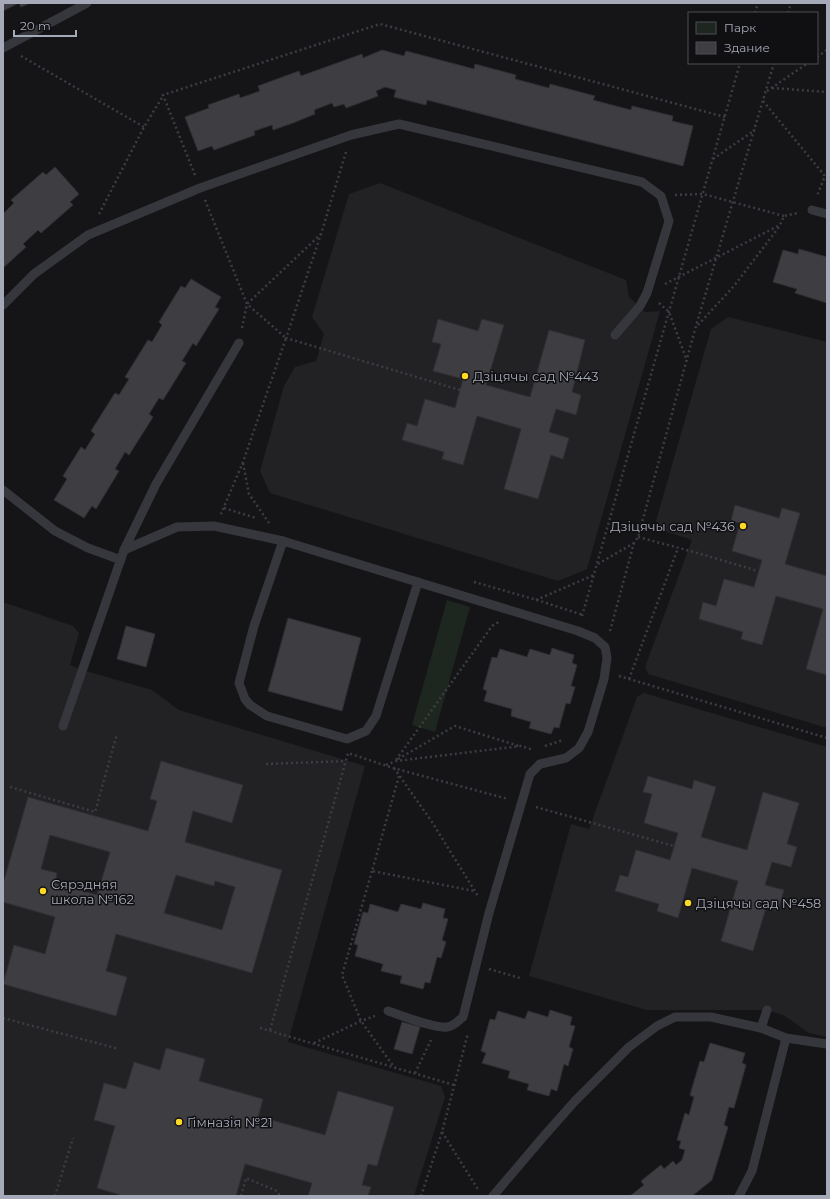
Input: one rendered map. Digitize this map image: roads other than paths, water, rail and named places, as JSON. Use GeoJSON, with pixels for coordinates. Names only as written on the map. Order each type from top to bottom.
{"type":"FeatureCollection","features":[{"type":"Feature","properties":{"kind":"lane"},"geometry":{"type":"LineString","coordinates":[[4,47],[87,3]]}},
{"type":"Feature","properties":{"kind":"lane"},"geometry":{"type":"LineString","coordinates":[[3,305],[34,274],[88,235],[200,188],[352,135],[399,124],[642,182],[661,196],[669,221],[647,293],[640,306],[615,335]]}},
{"type":"Feature","properties":{"kind":"lane"},"geometry":{"type":"LineString","coordinates":[[812,210],[827,214]]}},
{"type":"Feature","properties":{"kind":"lane"},"geometry":{"type":"LineString","coordinates":[[63,726],[124,550],[156,484],[239,343]]}},
{"type":"Feature","properties":{"kind":"lane"},"geometry":{"type":"LineString","coordinates":[[3,490],[55,531],[88,548],[121,560]]}},
{"type":"Feature","properties":{"kind":"lane"},"geometry":{"type":"LineString","coordinates":[[124,550],[177,527],[214,526],[282,541],[517,612],[578,631],[595,638],[605,646],[607,658],[604,679],[588,732],[579,748],[566,758],[540,764],[530,774],[489,913],[463,1017],[448,1027],[438,1027],[388,1011]]}},
{"type":"Feature","properties":{"kind":"lane"},"geometry":{"type":"LineString","coordinates":[[282,541],[254,626],[239,683],[245,699],[250,705],[266,716],[346,739],[366,732],[376,716],[418,582]]}},
{"type":"Feature","properties":{"kind":"lane"},"geometry":{"type":"LineString","coordinates":[[761,1028],[767,1010]]}},
{"type":"Feature","properties":{"kind":"lane"},"geometry":{"type":"LineString","coordinates":[[493,1196],[575,1101],[629,1047],[657,1026],[675,1017],[711,1017],[761,1028],[786,1038],[827,1044]]}},
{"type":"Feature","properties":{"kind":"lane"},"geometry":{"type":"LineString","coordinates":[[739,1196],[752,1171],[786,1038]]}},
{"type":"Feature","properties":{"kind":"place","name":"Дзіцячы сад №443"},"geometry":{"type":"Point","coordinates":[465,376]}},
{"type":"Feature","properties":{"kind":"place","name":"Дзіцячы сад №436"},"geometry":{"type":"Point","coordinates":[743,526]}},
{"type":"Feature","properties":{"kind":"place","name":"Сярэдняя школа №162"},"geometry":{"type":"Point","coordinates":[43,891]}},
{"type":"Feature","properties":{"kind":"place","name":"Дзіцячы сад №458"},"geometry":{"type":"Point","coordinates":[688,903]}},
{"type":"Feature","properties":{"kind":"place","name":"Гімназія №21"},"geometry":{"type":"Point","coordinates":[179,1122]}}]}
